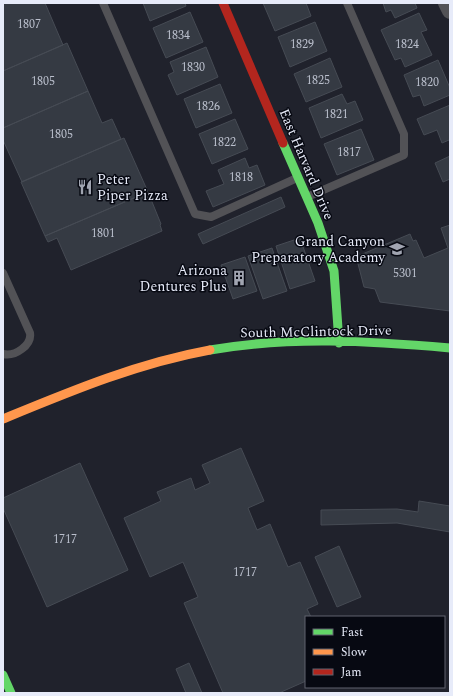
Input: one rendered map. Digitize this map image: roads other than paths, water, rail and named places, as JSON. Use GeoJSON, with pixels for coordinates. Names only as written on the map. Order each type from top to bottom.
{"type":"FeatureCollection","features":[{"type":"Feature","properties":{"kind":"main road","name":"East Harvard Drive"},"geometry":{"type":"LineString","coordinates":[[223,3],[306,197],[334,271],[339,343]]}},
{"type":"Feature","properties":{"kind":"main road","name":"South McClintock Drive"},"geometry":{"type":"LineString","coordinates":[[3,419],[80,386],[188,354],[241,346],[287,343],[392,343],[450,348]]}},
{"type":"Feature","properties":{"kind":"main road"},"geometry":{"type":"LineString","coordinates":[[3,675],[10,693]]}},
{"type":"Feature","properties":{"kind":"street"},"geometry":{"type":"LineString","coordinates":[[446,3],[450,11]]}},
{"type":"Feature","properties":{"kind":"lane"},"geometry":{"type":"LineString","coordinates":[[103,3],[194,214],[211,217],[298,178]]}},
{"type":"Feature","properties":{"kind":"lane"},"geometry":{"type":"LineString","coordinates":[[306,197],[404,154],[404,134],[347,3]]}},
{"type":"Feature","properties":{"kind":"lane"},"geometry":{"type":"LineString","coordinates":[[3,272],[30,333],[31,339],[26,346],[18,351],[7,355],[3,354]]}},
{"type":"Feature","properties":{"kind":"place","name":"Peter Piper Pizza"},"geometry":{"type":"Point","coordinates":[85,187]}},
{"type":"Feature","properties":{"kind":"place","name":"Grand Canyon Preparatory Academy"},"geometry":{"type":"Point","coordinates":[397,249]}},
{"type":"Feature","properties":{"kind":"place","name":"Arizona Dentures Plus"},"geometry":{"type":"Point","coordinates":[239,278]}}]}
